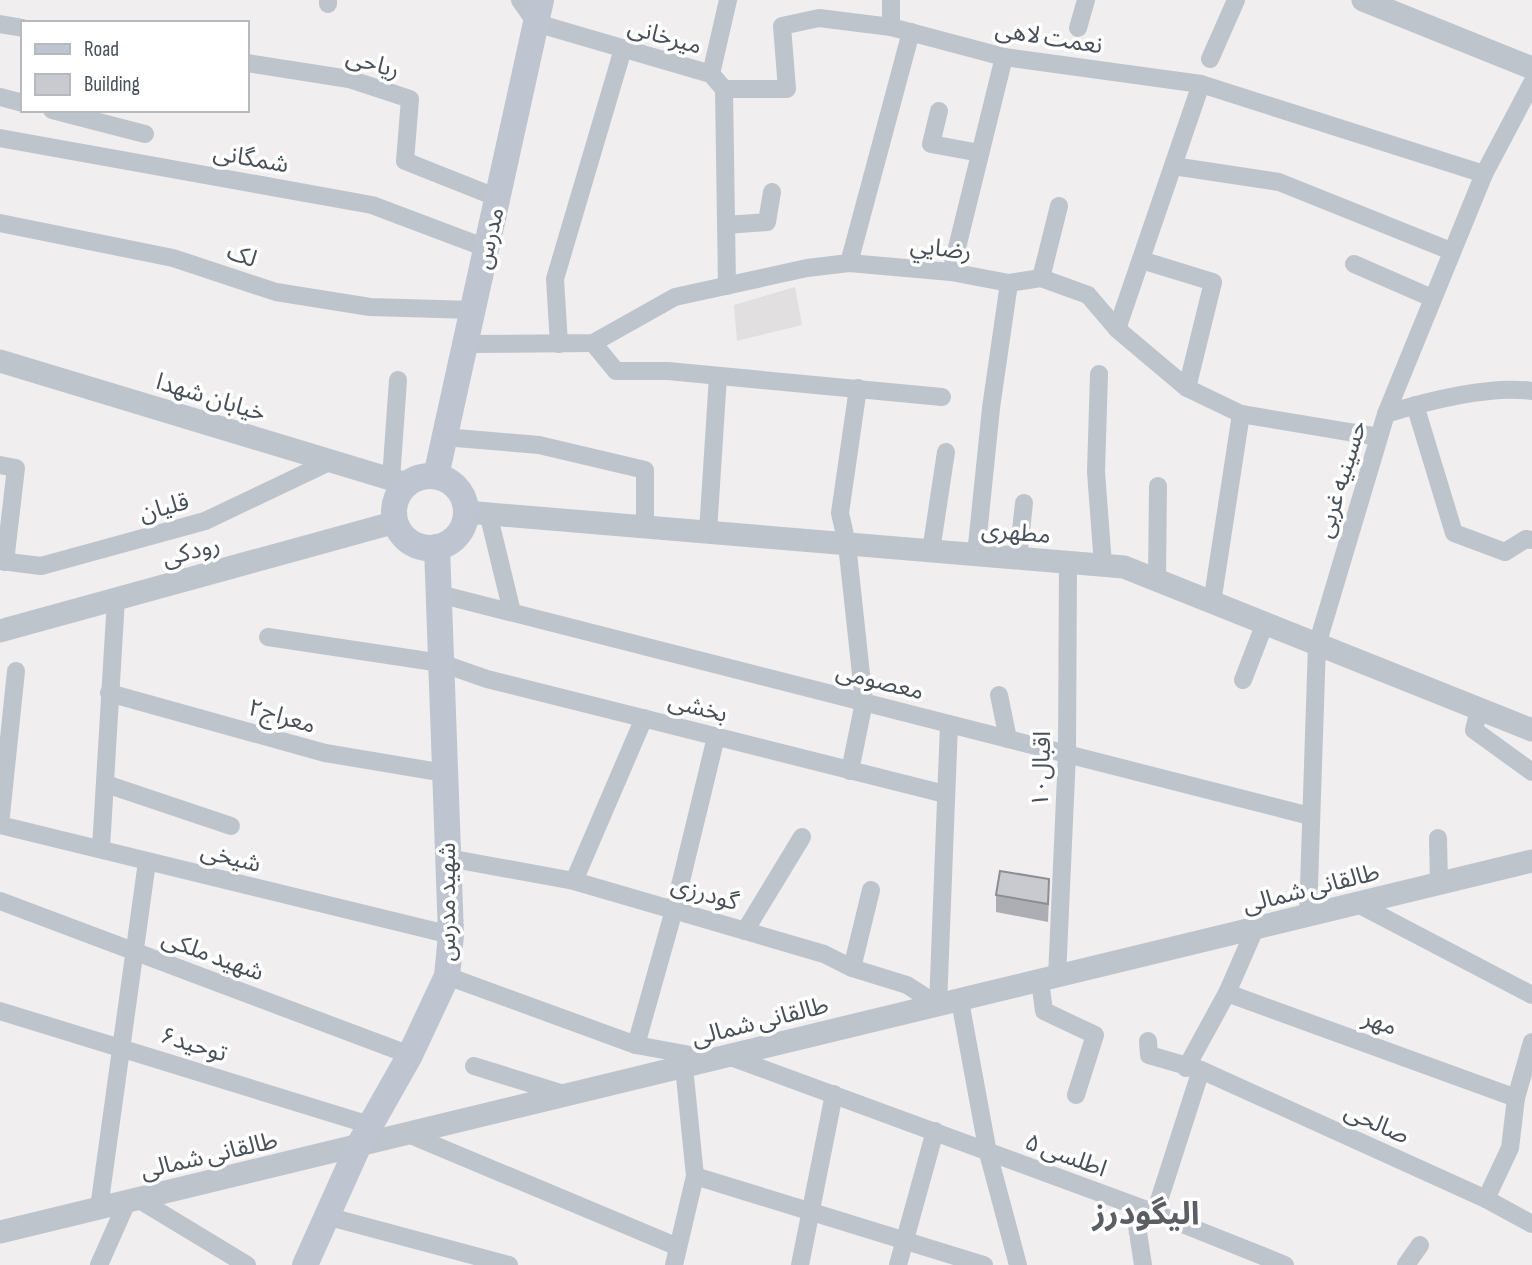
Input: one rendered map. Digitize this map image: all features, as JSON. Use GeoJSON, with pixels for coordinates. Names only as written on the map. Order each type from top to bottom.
{"type":"FeatureCollection","features":[{"type":"Feature","properties":{"kind":"main road","name":"مدرس"},"geometry":{"type":"LineString","coordinates":[[436,476],[539,12]]}},
{"type":"Feature","properties":{"kind":"main road"},"geometry":{"type":"LineString","coordinates":[[436,476],[454,484],[465,501],[477,512],[447,544],[437,547],[417,545],[408,540],[396,522],[399,482],[436,476]]}},
{"type":"Feature","properties":{"kind":"main road","name":"شهید مدرس"},"geometry":{"type":"LineString","coordinates":[[305,1265],[326,1216],[410,1055],[447,976],[451,935],[437,547]]}},
{"type":"Feature","properties":{"kind":"street"},"geometry":{"type":"LineString","coordinates":[[520,0],[539,12]]}},
{"type":"Feature","properties":{"kind":"street"},"geometry":{"type":"LineString","coordinates":[[711,74],[728,0]]}},
{"type":"Feature","properties":{"kind":"street"},"geometry":{"type":"LineString","coordinates":[[727,286],[724,89],[787,89],[782,26],[819,18],[891,27],[891,0]]}},
{"type":"Feature","properties":{"kind":"street"},"geometry":{"type":"LineString","coordinates":[[1078,28],[1086,0]]}},
{"type":"Feature","properties":{"kind":"street"},"geometry":{"type":"LineString","coordinates":[[1210,59],[1236,0]]}},
{"type":"Feature","properties":{"kind":"street"},"geometry":{"type":"LineString","coordinates":[[1363,0],[1408,9],[1532,68]]}},
{"type":"Feature","properties":{"kind":"street","name":"میرخانی"},"geometry":{"type":"LineString","coordinates":[[539,12],[623,49],[711,74],[724,89]]}},
{"type":"Feature","properties":{"kind":"street"},"geometry":{"type":"LineString","coordinates":[[0,24],[21,28]]}},
{"type":"Feature","properties":{"kind":"street","name":"نعمت لاهی"},"geometry":{"type":"LineString","coordinates":[[891,27],[1004,57],[1201,84],[1484,174]]}},
{"type":"Feature","properties":{"kind":"street"},"geometry":{"type":"LineString","coordinates":[[849,263],[911,32]]}},
{"type":"Feature","properties":{"kind":"street"},"geometry":{"type":"LineString","coordinates":[[559,344],[555,279],[623,49]]}},
{"type":"Feature","properties":{"kind":"street"},"geometry":{"type":"LineString","coordinates":[[951,272],[1004,57]]}},
{"type":"Feature","properties":{"kind":"street","name":"ریاحی"},"geometry":{"type":"LineString","coordinates":[[248,63],[349,79],[410,99],[405,161],[498,198]]}},
{"type":"Feature","properties":{"kind":"street","name":"حسینیه غربی"},"geometry":{"type":"LineString","coordinates":[[1308,916],[1317,645],[1386,414],[1484,174],[1532,83]]}},
{"type":"Feature","properties":{"kind":"street"},"geometry":{"type":"LineString","coordinates":[[1117,329],[1201,84]]}},
{"type":"Feature","properties":{"kind":"street"},"geometry":{"type":"LineString","coordinates":[[0,97],[21,102]]}},
{"type":"Feature","properties":{"kind":"street"},"geometry":{"type":"LineString","coordinates":[[939,111],[931,144],[980,153]]}},
{"type":"Feature","properties":{"kind":"street"},"geometry":{"type":"LineString","coordinates":[[60,112],[145,134]]}},
{"type":"Feature","properties":{"kind":"street","name":"شمگانی"},"geometry":{"type":"LineString","coordinates":[[0,138],[372,205],[486,248]]}},
{"type":"Feature","properties":{"kind":"street"},"geometry":{"type":"LineString","coordinates":[[1173,166],[1279,182],[1451,251]]}},
{"type":"Feature","properties":{"kind":"street"},"geometry":{"type":"LineString","coordinates":[[726,225],[767,222],[772,192]]}},
{"type":"Feature","properties":{"kind":"street"},"geometry":{"type":"LineString","coordinates":[[1041,278],[1059,206]]}},
{"type":"Feature","properties":{"kind":"street","name":"لک"},"geometry":{"type":"LineString","coordinates":[[0,223],[173,258],[275,292],[370,307],[472,310]]}},
{"type":"Feature","properties":{"kind":"street"},"geometry":{"type":"LineString","coordinates":[[1141,260],[1213,282],[1187,388]]}},
{"type":"Feature","properties":{"kind":"street","name":"رضایي"},"geometry":{"type":"LineString","coordinates":[[465,344],[593,343],[675,298],[807,268],[849,263],[951,272],[1009,283],[1041,278],[1088,295],[1117,329],[1187,388],[1241,414],[1379,437]]}},
{"type":"Feature","properties":{"kind":"street"},"geometry":{"type":"LineString","coordinates":[[1354,264],[1432,298]]}},
{"type":"Feature","properties":{"kind":"street"},"geometry":{"type":"LineString","coordinates":[[975,555],[991,408],[1009,283]]}},
{"type":"Feature","properties":{"kind":"street"},"geometry":{"type":"LineString","coordinates":[[593,343],[616,371],[718,376],[942,397]]}},
{"type":"Feature","properties":{"kind":"street","name":"خیابان شهدا"},"geometry":{"type":"LineString","coordinates":[[0,360],[399,482]]}},
{"type":"Feature","properties":{"kind":"street"},"geometry":{"type":"LineString","coordinates":[[1099,374],[1096,472],[1103,565]]}},
{"type":"Feature","properties":{"kind":"street"},"geometry":{"type":"LineString","coordinates":[[708,532],[718,376]]}},
{"type":"Feature","properties":{"kind":"street"},"geometry":{"type":"LineString","coordinates":[[398,380],[399,482]]}},
{"type":"Feature","properties":{"kind":"street"},"geometry":{"type":"LineString","coordinates":[[850,771],[864,702],[847,544],[840,513],[858,388]]}},
{"type":"Feature","properties":{"kind":"street"},"geometry":{"type":"LineString","coordinates":[[1386,414],[1415,405],[1515,389],[1532,391]]}},
{"type":"Feature","properties":{"kind":"street"},"geometry":{"type":"LineString","coordinates":[[1415,405],[1454,533],[1505,552],[1525,539],[1532,540]]}},
{"type":"Feature","properties":{"kind":"street"},"geometry":{"type":"LineString","coordinates":[[1212,603],[1241,414]]}},
{"type":"Feature","properties":{"kind":"street"},"geometry":{"type":"LineString","coordinates":[[444,437],[539,445],[645,470],[645,527]]}},
{"type":"Feature","properties":{"kind":"street"},"geometry":{"type":"LineString","coordinates":[[931,551],[946,452]]}},
{"type":"Feature","properties":{"kind":"street","name":"قلیان"},"geometry":{"type":"LineString","coordinates":[[2,562],[41,566],[205,521],[331,461]]}},
{"type":"Feature","properties":{"kind":"street"},"geometry":{"type":"LineString","coordinates":[[0,465],[16,468],[2,562]]}},
{"type":"Feature","properties":{"kind":"street"},"geometry":{"type":"LineString","coordinates":[[1157,580],[1158,486]]}},
{"type":"Feature","properties":{"kind":"street"},"geometry":{"type":"LineString","coordinates":[[1018,558],[1024,503]]}},
{"type":"Feature","properties":{"kind":"street"},"geometry":{"type":"LineString","coordinates":[[477,512],[512,612]]}},
{"type":"Feature","properties":{"kind":"street","name":"مطهری"},"geometry":{"type":"LineString","coordinates":[[477,512],[1124,567],[1532,730]]}},
{"type":"Feature","properties":{"kind":"street","name":"رودکی"},"geometry":{"type":"LineString","coordinates":[[0,631],[396,522]]}},
{"type":"Feature","properties":{"kind":"street","name":"اقبال۱۰"},"geometry":{"type":"LineString","coordinates":[[1068,562],[1067,754],[1044,1011],[1095,1035],[1076,1095]]}},
{"type":"Feature","properties":{"kind":"street","name":"معصومی"},"geometry":{"type":"LineString","coordinates":[[439,594],[1310,816]]}},
{"type":"Feature","properties":{"kind":"street"},"geometry":{"type":"LineString","coordinates":[[101,848],[116,599]]}},
{"type":"Feature","properties":{"kind":"street"},"geometry":{"type":"LineString","coordinates":[[1243,680],[1265,624]]}},
{"type":"Feature","properties":{"kind":"street","name":"بخشی"},"geometry":{"type":"LineString","coordinates":[[268,637],[441,663],[487,679],[945,794]]}},
{"type":"Feature","properties":{"kind":"street"},"geometry":{"type":"LineString","coordinates":[[0,825],[16,671]]}},
{"type":"Feature","properties":{"kind":"street","name":"معراج۲"},"geometry":{"type":"LineString","coordinates":[[110,694],[325,753],[445,773]]}},
{"type":"Feature","properties":{"kind":"street"},"geometry":{"type":"LineString","coordinates":[[999,695],[1008,739]]}},
{"type":"Feature","properties":{"kind":"street"},"geometry":{"type":"LineString","coordinates":[[1479,709],[1473,723],[1479,737],[1532,772]]}},
{"type":"Feature","properties":{"kind":"street"},"geometry":{"type":"LineString","coordinates":[[574,881],[644,718]]}},
{"type":"Feature","properties":{"kind":"street"},"geometry":{"type":"LineString","coordinates":[[949,724],[945,794],[949,1003],[1018,1265]]}},
{"type":"Feature","properties":{"kind":"street"},"geometry":{"type":"LineString","coordinates":[[636,1045],[674,910],[716,737]]}},
{"type":"Feature","properties":{"kind":"street"},"geometry":{"type":"LineString","coordinates":[[106,784],[231,825]]}},
{"type":"Feature","properties":{"kind":"street","name":"شیخی"},"geometry":{"type":"LineString","coordinates":[[0,825],[451,935]]}},
{"type":"Feature","properties":{"kind":"street"},"geometry":{"type":"LineString","coordinates":[[745,931],[802,837]]}},
{"type":"Feature","properties":{"kind":"street"},"geometry":{"type":"LineString","coordinates":[[1438,838],[1439,884]]}},
{"type":"Feature","properties":{"kind":"street","name":"گودرزی"},"geometry":{"type":"LineString","coordinates":[[448,858],[574,881],[824,954],[852,968],[907,985],[949,1003]]}},
{"type":"Feature","properties":{"kind":"street","name":"طالقانی شمالی"},"geometry":{"type":"LineString","coordinates":[[0,1232],[133,1200],[366,1136],[408,1133],[1532,861]]}},
{"type":"Feature","properties":{"kind":"street"},"geometry":{"type":"LineString","coordinates":[[99,1208],[147,862]]}},
{"type":"Feature","properties":{"kind":"street"},"geometry":{"type":"LineString","coordinates":[[852,968],[871,890]]}},
{"type":"Feature","properties":{"kind":"street","name":"شهید ملکی"},"geometry":{"type":"LineString","coordinates":[[0,901],[410,1055]]}},
{"type":"Feature","properties":{"kind":"street"},"geometry":{"type":"LineString","coordinates":[[1356,903],[1532,995]]}},
{"type":"Feature","properties":{"kind":"street"},"geometry":{"type":"LineString","coordinates":[[1155,1213],[1194,1069],[1255,929]]}},
{"type":"Feature","properties":{"kind":"street","name":"اطلسی ۵"},"geometry":{"type":"LineString","coordinates":[[447,976],[636,1045],[721,1058],[834,1094],[1155,1213],[1285,1265]]}},
{"type":"Feature","properties":{"kind":"street","name":"مهر"},"geometry":{"type":"LineString","coordinates":[[1227,993],[1516,1098]]}},
{"type":"Feature","properties":{"kind":"street","name":"توحید۶"},"geometry":{"type":"LineString","coordinates":[[0,1011],[121,1047],[366,1136]]}},
{"type":"Feature","properties":{"kind":"street","name":"صالحی"},"geometry":{"type":"LineString","coordinates":[[1148,1041],[1150,1055],[1194,1069],[1486,1199],[1532,1224]]}},
{"type":"Feature","properties":{"kind":"street"},"geometry":{"type":"LineString","coordinates":[[1486,1199],[1510,1148],[1516,1098],[1532,1042]]}},
{"type":"Feature","properties":{"kind":"street"},"geometry":{"type":"LineString","coordinates":[[474,1066],[567,1095]]}},
{"type":"Feature","properties":{"kind":"street"},"geometry":{"type":"LineString","coordinates":[[674,1265],[695,1176],[684,1067]]}},
{"type":"Feature","properties":{"kind":"street"},"geometry":{"type":"LineString","coordinates":[[800,1265],[834,1094]]}},
{"type":"Feature","properties":{"kind":"street"},"geometry":{"type":"LineString","coordinates":[[898,1265],[935,1131]]}},
{"type":"Feature","properties":{"kind":"street"},"geometry":{"type":"LineString","coordinates":[[408,1133],[678,1247]]}},
{"type":"Feature","properties":{"kind":"street"},"geometry":{"type":"LineString","coordinates":[[695,1176],[984,1265]]}},
{"type":"Feature","properties":{"kind":"street"},"geometry":{"type":"LineString","coordinates":[[99,1265],[133,1200],[247,1265]]}},
{"type":"Feature","properties":{"kind":"street"},"geometry":{"type":"LineString","coordinates":[[1134,1206],[1143,1265]]}},
{"type":"Feature","properties":{"kind":"street"},"geometry":{"type":"LineString","coordinates":[[326,1216],[509,1265]]}},
{"type":"Feature","properties":{"kind":"street"},"geometry":{"type":"LineString","coordinates":[[1406,1265],[1420,1245]]}},
{"type":"Feature","properties":{"kind":"shaded area"},"geometry":{"type":"Polygon","coordinates":[[[795,287],[802,325],[737,341],[734,305],[795,287]]]}},
{"type":"Feature","properties":{"kind":"building"},"geometry":{"type":"Polygon","coordinates":[[[1000,871],[1049,879],[1048,904],[996,895],[1000,871]]]}},
{"type":"Feature","properties":{"kind":"district","name":"الیگودرز"},"geometry":{"type":"Point","coordinates":[1146,1213]}}]}
